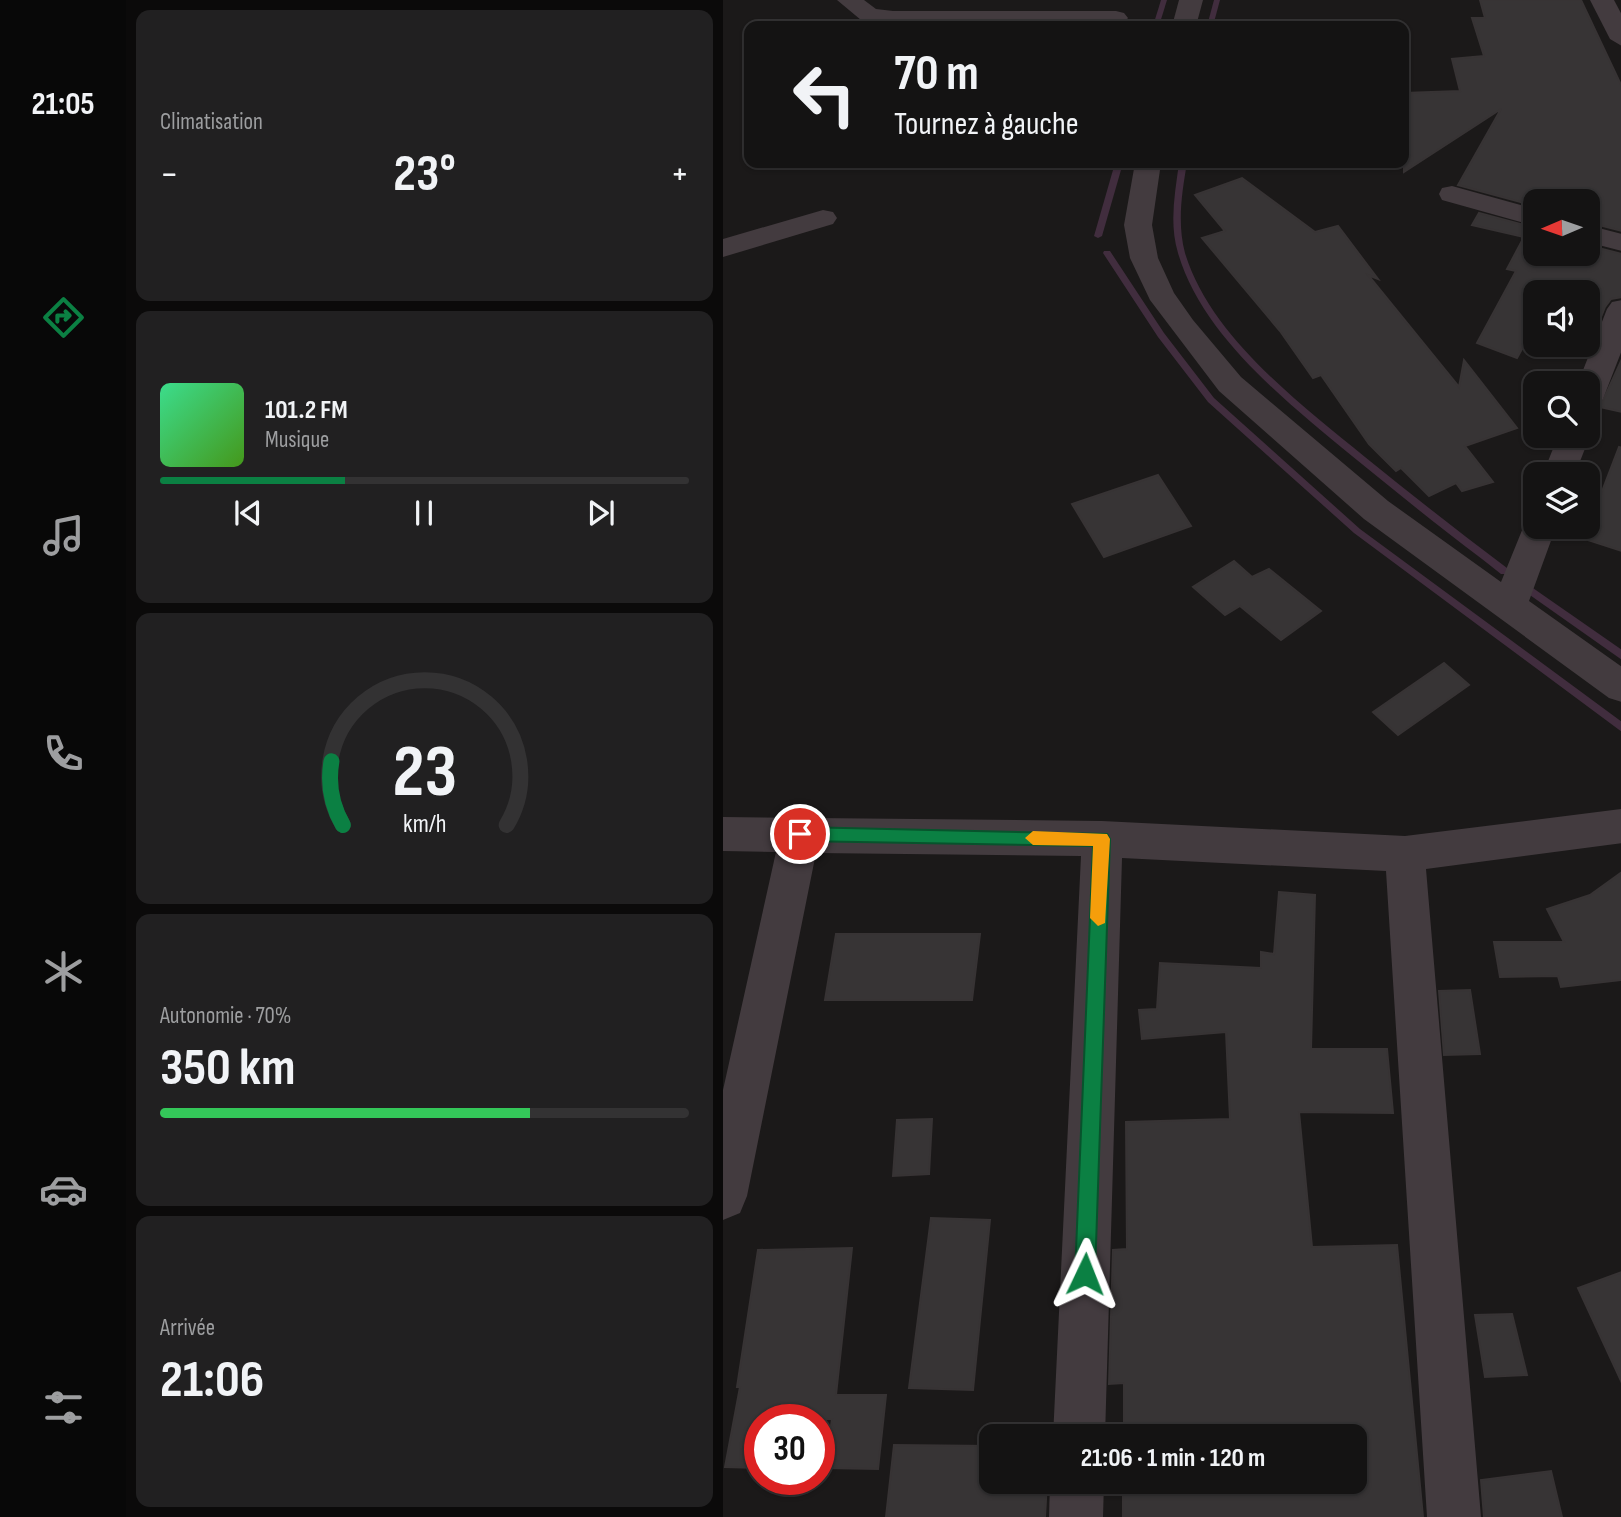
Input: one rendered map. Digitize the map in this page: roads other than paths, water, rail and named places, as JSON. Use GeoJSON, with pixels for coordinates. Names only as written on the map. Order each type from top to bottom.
{"type":"FeatureCollection","features":[{"type":"Feature","properties":{"kind":"street"},"geometry":{"type":"LineString","coordinates":[[849,0],[869,15],[893,18],[1116,18]]}},
{"type":"Feature","properties":{"kind":"street"},"geometry":{"type":"LineString","coordinates":[[1185,21],[1191,0]]}},
{"type":"Feature","properties":{"kind":"street"},"geometry":{"type":"LineString","coordinates":[[1602,0],[1621,39]]}},
{"type":"Feature","properties":{"kind":"street"},"geometry":{"type":"LineString","coordinates":[[1147,168],[1138,225],[1144,258],[1160,294],[1183,327],[1230,384],[1376,510],[1621,687]]}},
{"type":"Feature","properties":{"kind":"street"},"geometry":{"type":"LineString","coordinates":[[1452,194],[1523,215]]}},
{"type":"Feature","properties":{"kind":"street"},"geometry":{"type":"LineString","coordinates":[[723,248],[823,218]]}},
{"type":"Feature","properties":{"kind":"street"},"geometry":{"type":"LineString","coordinates":[[1600,237],[1621,243]]}},
{"type":"Feature","properties":{"kind":"street"},"geometry":{"type":"LineString","coordinates":[[1598,371],[1621,309]]}},
{"type":"Feature","properties":{"kind":"street"},"geometry":{"type":"LineString","coordinates":[[1509,607],[1534,539]]}},
{"type":"Feature","properties":{"kind":"street"},"geometry":{"type":"LineString","coordinates":[[723,834],[1102,839],[1405,854],[1621,826]]}},
{"type":"Feature","properties":{"kind":"street"},"geometry":{"type":"LineString","coordinates":[[725,1171],[800,834]]}},
{"type":"Feature","properties":{"kind":"street"},"geometry":{"type":"LineString","coordinates":[[1080,1424],[1102,839]]}},
{"type":"Feature","properties":{"kind":"street"},"geometry":{"type":"LineString","coordinates":[[1405,854],[1454,1517]]}},
{"type":"Feature","properties":{"kind":"street"},"geometry":{"type":"LineString","coordinates":[[1076,1517],[1077,1494]]}},
{"type":"Feature","properties":{"kind":"waterway"},"geometry":{"type":"LineString","coordinates":[[1158,21],[1164,0]]}},
{"type":"Feature","properties":{"kind":"waterway"},"geometry":{"type":"LineString","coordinates":[[1211,21],[1217,0]]}},
{"type":"Feature","properties":{"kind":"waterway"},"geometry":{"type":"LineString","coordinates":[[1098,236],[1118,168]]}},
{"type":"Feature","properties":{"kind":"waterway"},"geometry":{"type":"LineString","coordinates":[[1182,168],[1177,213],[1181,251],[1199,292],[1235,344],[1304,411],[1409,498],[1504,571]]}},
{"type":"Feature","properties":{"kind":"waterway"},"geometry":{"type":"LineString","coordinates":[[1107,253],[1161,335],[1211,400],[1357,531],[1622,728]]}},
{"type":"Feature","properties":{"kind":"waterway"},"geometry":{"type":"LineString","coordinates":[[1530,590],[1622,656]]}}]}
